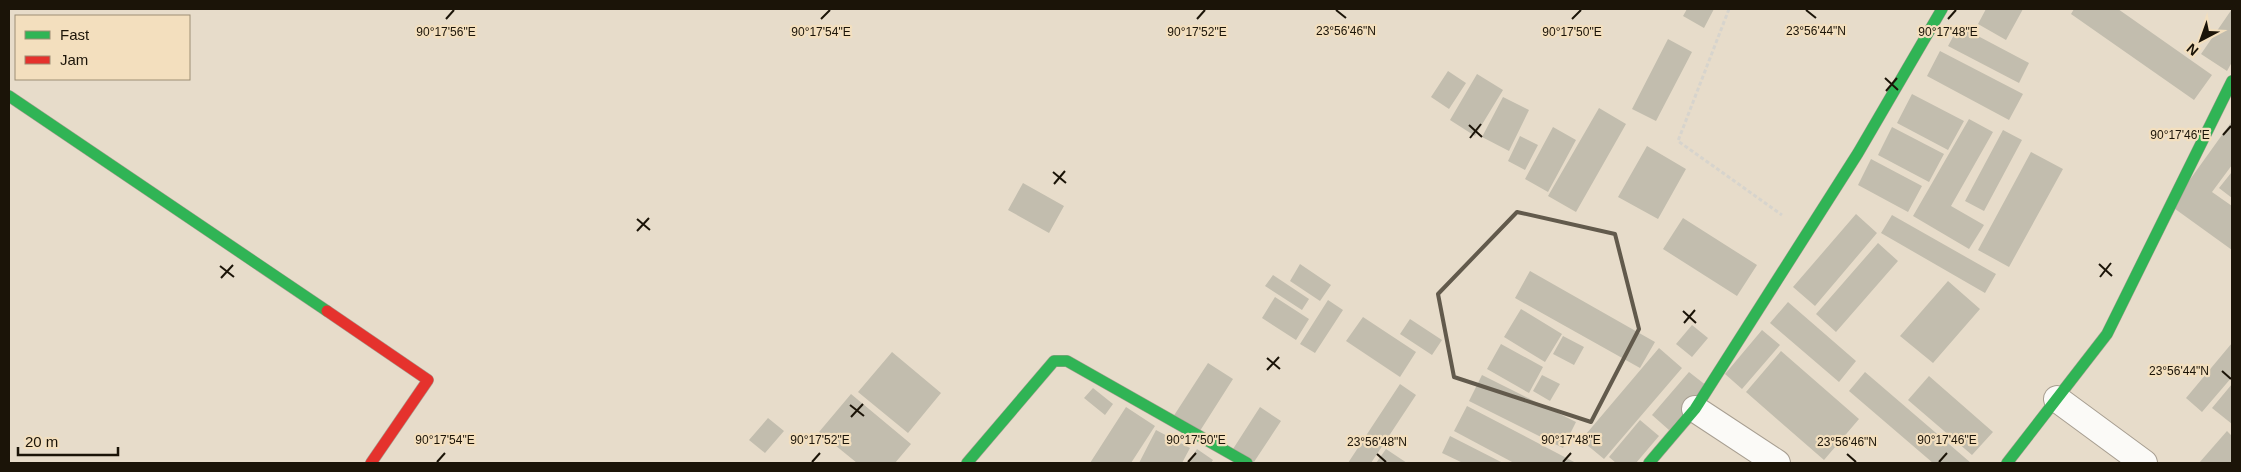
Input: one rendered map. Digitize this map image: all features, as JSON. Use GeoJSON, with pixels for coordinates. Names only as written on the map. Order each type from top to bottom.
{"type":"FeatureCollection","features":[{"type":"Feature","properties":{"kind":"street"},"geometry":{"type":"LineString","coordinates":[[1649,463],[1695,409],[1858,153],[1942,9]]}},
{"type":"Feature","properties":{"kind":"street"},"geometry":{"type":"LineString","coordinates":[[2007,463],[2107,334],[2232,81]]}},
{"type":"Feature","properties":{"kind":"street"},"geometry":{"type":"LineString","coordinates":[[9,96],[428,380],[371,463]]}},
{"type":"Feature","properties":{"kind":"street"},"geometry":{"type":"LineString","coordinates":[[967,463],[1054,361],[1067,361],[1247,463]]}},
{"type":"Feature","properties":{"kind":"street"},"geometry":{"type":"LineString","coordinates":[[2057,398],[2144,463]]}},
{"type":"Feature","properties":{"kind":"street"},"geometry":{"type":"LineString","coordinates":[[1695,409],[1777,463]]}},
{"type":"Feature","properties":{"kind":"path"},"geometry":{"type":"LineString","coordinates":[[1729,9],[1678,142],[1807,233]]}},
{"type":"Feature","properties":{"kind":"highlighted area"},"geometry":{"type":"Polygon","coordinates":[[[1517,212],[1615,234],[1639,329],[1591,422],[1454,377],[1438,294],[1517,212]]]}},
{"type":"Feature","properties":{"kind":"building"},"geometry":{"type":"Polygon","coordinates":[[[1687,9],[1714,9],[1704,28],[1683,16],[1687,9]]]}},
{"type":"Feature","properties":{"kind":"building"},"geometry":{"type":"Polygon","coordinates":[[[1986,9],[2023,9],[2006,40],[1978,24],[1986,9]]]}},
{"type":"Feature","properties":{"kind":"building"},"geometry":{"type":"Polygon","coordinates":[[[2074,9],[2118,9],[2212,75],[2194,100],[2071,14],[2074,9]]]}},
{"type":"Feature","properties":{"kind":"building"},"geometry":{"type":"Polygon","coordinates":[[[2232,9],[2232,62],[2227,71],[2201,54],[2232,9]]]}},
{"type":"Feature","properties":{"kind":"building"},"geometry":{"type":"Polygon","coordinates":[[[1959,26],[2029,63],[2019,83],[1948,46],[1959,26]]]}},
{"type":"Feature","properties":{"kind":"building"},"geometry":{"type":"Polygon","coordinates":[[[1668,39],[1692,52],[1656,121],[1632,109],[1668,39]]]}},
{"type":"Feature","properties":{"kind":"building"},"geometry":{"type":"Polygon","coordinates":[[[1940,51],[2023,94],[2009,120],[1927,76],[1940,51]]]}},
{"type":"Feature","properties":{"kind":"building"},"geometry":{"type":"Polygon","coordinates":[[[1448,71],[1466,83],[1449,109],[1431,97],[1448,71]]]}},
{"type":"Feature","properties":{"kind":"building"},"geometry":{"type":"Polygon","coordinates":[[[1477,74],[1503,90],[1475,136],[1450,120],[1477,74]]]}},
{"type":"Feature","properties":{"kind":"building"},"geometry":{"type":"Polygon","coordinates":[[[1912,94],[1964,121],[1948,150],[1897,123],[1912,94]]]}},
{"type":"Feature","properties":{"kind":"building"},"geometry":{"type":"Polygon","coordinates":[[[1503,97],[1529,110],[1509,151],[1482,137],[1503,97]]]}},
{"type":"Feature","properties":{"kind":"building"},"geometry":{"type":"Polygon","coordinates":[[[1599,108],[1626,124],[1576,212],[1548,196],[1599,108]]]}},
{"type":"Feature","properties":{"kind":"building"},"geometry":{"type":"Polygon","coordinates":[[[1969,119],[1993,132],[1951,206],[1984,225],[1969,249],[1913,216],[1969,119]]]}},
{"type":"Feature","properties":{"kind":"building"},"geometry":{"type":"Polygon","coordinates":[[[2232,121],[2232,165],[2212,192],[2232,206],[2232,250],[2171,206],[2232,121]]]}},
{"type":"Feature","properties":{"kind":"building"},"geometry":{"type":"Polygon","coordinates":[[[1553,127],[1576,140],[1548,192],[1525,179],[1553,127]]]}},
{"type":"Feature","properties":{"kind":"building"},"geometry":{"type":"Polygon","coordinates":[[[1892,127],[1944,154],[1929,182],[1878,155],[1892,127]]]}},
{"type":"Feature","properties":{"kind":"building"},"geometry":{"type":"Polygon","coordinates":[[[2003,130],[2022,140],[1984,211],[1965,201],[2003,130]]]}},
{"type":"Feature","properties":{"kind":"building"},"geometry":{"type":"Polygon","coordinates":[[[1520,136],[1538,145],[1525,170],[1508,161],[1520,136]]]}},
{"type":"Feature","properties":{"kind":"building"},"geometry":{"type":"Polygon","coordinates":[[[1647,146],[1686,169],[1658,219],[1618,197],[1647,146]]]}},
{"type":"Feature","properties":{"kind":"building"},"geometry":{"type":"Polygon","coordinates":[[[2031,152],[2063,169],[2009,267],[1978,250],[2031,152]]]}},
{"type":"Feature","properties":{"kind":"building"},"geometry":{"type":"Polygon","coordinates":[[[1871,159],[1922,186],[1908,212],[1858,185],[1871,159]]]}},
{"type":"Feature","properties":{"kind":"building"},"geometry":{"type":"Polygon","coordinates":[[[2232,174],[2232,198],[2219,188],[2232,174]]]}},
{"type":"Feature","properties":{"kind":"building"},"geometry":{"type":"Polygon","coordinates":[[[1023,183],[1064,206],[1049,233],[1008,210],[1023,183]]]}},
{"type":"Feature","properties":{"kind":"building"},"geometry":{"type":"Polygon","coordinates":[[[1856,214],[1877,233],[1815,306],[1793,287],[1856,214]]]}},
{"type":"Feature","properties":{"kind":"building"},"geometry":{"type":"Polygon","coordinates":[[[1892,215],[1996,274],[1985,293],[1881,233],[1892,215]]]}},
{"type":"Feature","properties":{"kind":"building"},"geometry":{"type":"Polygon","coordinates":[[[1683,218],[1757,265],[1737,296],[1663,249],[1683,218]]]}},
{"type":"Feature","properties":{"kind":"building"},"geometry":{"type":"Polygon","coordinates":[[[1878,243],[1898,261],[1836,332],[1816,314],[1878,243]]]}},
{"type":"Feature","properties":{"kind":"building"},"geometry":{"type":"Polygon","coordinates":[[[1300,264],[1331,285],[1320,301],[1290,281],[1300,264]]]}},
{"type":"Feature","properties":{"kind":"building"},"geometry":{"type":"Polygon","coordinates":[[[1530,271],[1655,342],[1640,368],[1515,298],[1530,271]]]}},
{"type":"Feature","properties":{"kind":"building"},"geometry":{"type":"Polygon","coordinates":[[[1273,275],[1309,299],[1302,310],[1265,286],[1273,275]]]}},
{"type":"Feature","properties":{"kind":"building"},"geometry":{"type":"Polygon","coordinates":[[[1948,281],[1980,309],[1933,363],[1900,336],[1948,281]]]}},
{"type":"Feature","properties":{"kind":"building"},"geometry":{"type":"Polygon","coordinates":[[[1275,297],[1309,319],[1296,340],[1262,318],[1275,297]]]}},
{"type":"Feature","properties":{"kind":"building"},"geometry":{"type":"Polygon","coordinates":[[[1328,300],[1343,310],[1315,353],[1300,344],[1328,300]]]}},
{"type":"Feature","properties":{"kind":"building"},"geometry":{"type":"Polygon","coordinates":[[[1788,302],[1856,361],[1839,382],[1770,323],[1788,302]]]}},
{"type":"Feature","properties":{"kind":"building"},"geometry":{"type":"Polygon","coordinates":[[[1521,309],[1562,334],[1545,362],[1504,337],[1521,309]]]}},
{"type":"Feature","properties":{"kind":"building"},"geometry":{"type":"Polygon","coordinates":[[[1363,317],[1416,352],[1400,377],[1346,341],[1363,317]]]}},
{"type":"Feature","properties":{"kind":"building"},"geometry":{"type":"Polygon","coordinates":[[[1410,319],[1442,340],[1432,355],[1400,334],[1410,319]]]}},
{"type":"Feature","properties":{"kind":"building"},"geometry":{"type":"Polygon","coordinates":[[[1692,325],[1708,338],[1692,357],[1676,344],[1692,325]]]}},
{"type":"Feature","properties":{"kind":"building"},"geometry":{"type":"Polygon","coordinates":[[[1762,330],[1780,345],[1742,389],[1725,374],[1762,330]]]}},
{"type":"Feature","properties":{"kind":"building"},"geometry":{"type":"Polygon","coordinates":[[[1563,336],[1584,347],[1574,365],[1553,354],[1563,336]]]}},
{"type":"Feature","properties":{"kind":"building"},"geometry":{"type":"Polygon","coordinates":[[[2232,343],[2232,377],[2202,412],[2186,398],[2232,343]]]}},
{"type":"Feature","properties":{"kind":"building"},"geometry":{"type":"Polygon","coordinates":[[[1501,344],[1543,367],[1529,393],[1487,369],[1501,344]]]}},
{"type":"Feature","properties":{"kind":"building"},"geometry":{"type":"Polygon","coordinates":[[[1659,348],[1682,368],[1604,459],[1581,440],[1659,348]]]}},
{"type":"Feature","properties":{"kind":"building"},"geometry":{"type":"Polygon","coordinates":[[[1781,351],[1859,419],[1824,460],[1746,392],[1781,351]]]}},
{"type":"Feature","properties":{"kind":"building"},"geometry":{"type":"Polygon","coordinates":[[[892,352],[941,393],[908,433],[858,392],[892,352]]]}},
{"type":"Feature","properties":{"kind":"building"},"geometry":{"type":"Polygon","coordinates":[[[1208,363],[1233,379],[1198,434],[1173,417],[1208,363]]]}},
{"type":"Feature","properties":{"kind":"building"},"geometry":{"type":"Polygon","coordinates":[[[1689,372],[1707,386],[1669,430],[1652,415],[1689,372]]]}},
{"type":"Feature","properties":{"kind":"building"},"geometry":{"type":"Polygon","coordinates":[[[1865,372],[1971,463],[1933,463],[1849,391],[1865,372]]]}},
{"type":"Feature","properties":{"kind":"building"},"geometry":{"type":"Polygon","coordinates":[[[1482,375],[1576,422],[1563,448],[1469,401],[1482,375]]]}},
{"type":"Feature","properties":{"kind":"building"},"geometry":{"type":"Polygon","coordinates":[[[1542,375],[1560,384],[1550,401],[1533,391],[1542,375]]]}},
{"type":"Feature","properties":{"kind":"building"},"geometry":{"type":"Polygon","coordinates":[[[1929,376],[1993,432],[1972,455],[1908,400],[1929,376]]]}},
{"type":"Feature","properties":{"kind":"building"},"geometry":{"type":"Polygon","coordinates":[[[1400,384],[1416,395],[1371,463],[1348,463],[1400,384]]]}},
{"type":"Feature","properties":{"kind":"building"},"geometry":{"type":"Polygon","coordinates":[[[2232,384],[2232,424],[2212,408],[2232,384]]]}},
{"type":"Feature","properties":{"kind":"building"},"geometry":{"type":"Polygon","coordinates":[[[1093,388],[1113,404],[1105,415],[1084,398],[1093,388]]]}},
{"type":"Feature","properties":{"kind":"building"},"geometry":{"type":"Polygon","coordinates":[[[851,394],[911,444],[895,463],[857,463],[819,432],[851,394]]]}},
{"type":"Feature","properties":{"kind":"building"},"geometry":{"type":"Polygon","coordinates":[[[1467,406],[1576,463],[1514,463],[1454,431],[1467,406]]]}},
{"type":"Feature","properties":{"kind":"building"},"geometry":{"type":"Polygon","coordinates":[[[1126,407],[1155,426],[1131,463],[1090,463],[1126,407]]]}},
{"type":"Feature","properties":{"kind":"building"},"geometry":{"type":"Polygon","coordinates":[[[1260,407],[1281,421],[1254,462],[1233,449],[1260,407]]]}},
{"type":"Feature","properties":{"kind":"building"},"geometry":{"type":"Polygon","coordinates":[[[768,418],[784,431],[765,453],[749,440],[768,418]]]}},
{"type":"Feature","properties":{"kind":"building"},"geometry":{"type":"Polygon","coordinates":[[[1640,420],[1659,436],[1636,463],[1616,463],[1609,457],[1640,420]]]}},
{"type":"Feature","properties":{"kind":"building"},"geometry":{"type":"Polygon","coordinates":[[[1156,430],[1190,448],[1182,463],[1139,463],[1156,430]]]}},
{"type":"Feature","properties":{"kind":"building"},"geometry":{"type":"Polygon","coordinates":[[[2227,431],[2232,436],[2232,463],[2199,463],[2227,431]]]}},
{"type":"Feature","properties":{"kind":"building"},"geometry":{"type":"Polygon","coordinates":[[[1450,436],[1503,463],[1463,463],[1442,453],[1450,436]]]}},
{"type":"Feature","properties":{"kind":"building"},"geometry":{"type":"Polygon","coordinates":[[[1197,449],[1213,460],[1211,463],[1188,463],[1197,449]]]}},
{"type":"Feature","properties":{"kind":"building"},"geometry":{"type":"Polygon","coordinates":[[[1386,449],[1407,463],[1376,463],[1386,449]]]}},
{"type":"Feature","properties":{"kind":"traffic: fast"},"geometry":{"type":"LineString","coordinates":[[1649,463],[1695,409],[1858,153],[1942,9]]}},
{"type":"Feature","properties":{"kind":"traffic: fast"},"geometry":{"type":"LineString","coordinates":[[2007,463],[2107,334],[2232,81]]}},
{"type":"Feature","properties":{"kind":"traffic: fast"},"geometry":{"type":"LineString","coordinates":[[9,96],[327,311]]}},
{"type":"Feature","properties":{"kind":"traffic: fast"},"geometry":{"type":"LineString","coordinates":[[967,463],[1054,361],[1067,361],[1247,463]]}},
{"type":"Feature","properties":{"kind":"traffic: jam"},"geometry":{"type":"LineString","coordinates":[[327,311],[428,380],[371,463]]}}]}
